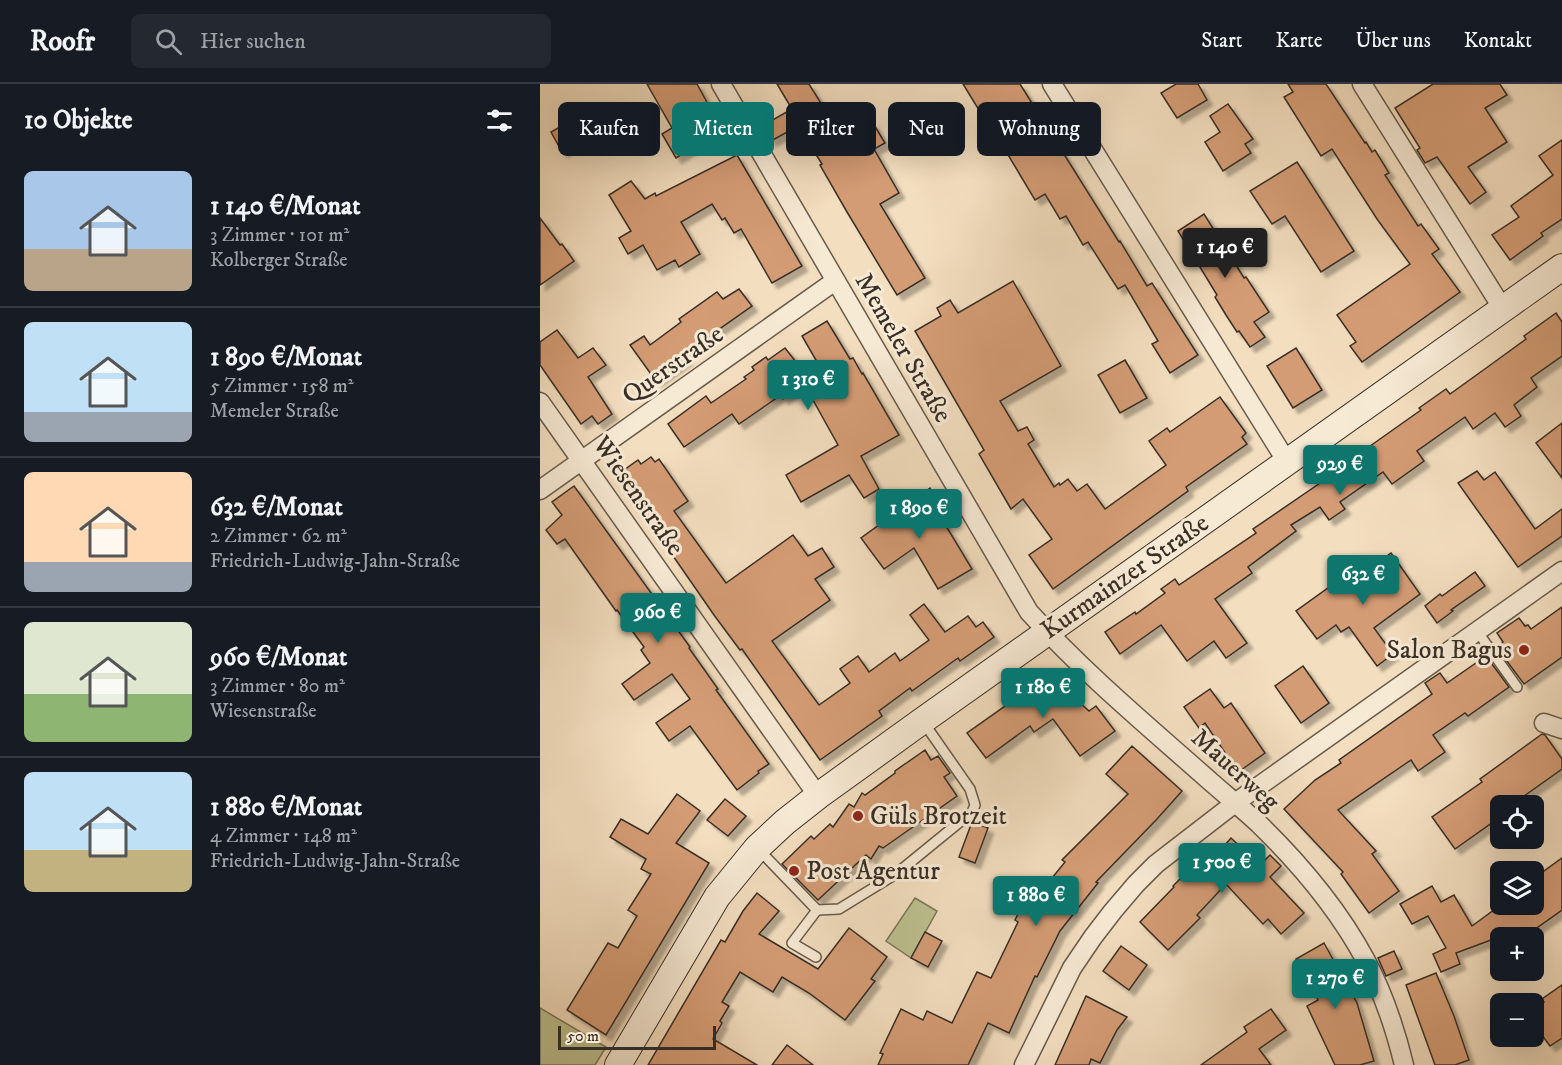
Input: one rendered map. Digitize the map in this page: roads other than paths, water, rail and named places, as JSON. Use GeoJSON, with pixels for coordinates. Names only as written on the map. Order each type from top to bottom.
{"type":"FeatureCollection","features":[{"type":"Feature","properties":{"kind":"main road","name":"Kurmainzer Straße"},"geometry":{"type":"LineString","coordinates":[[618,1065],[717,897],[757,848],[785,822],[922,721],[1562,267]]}},
{"type":"Feature","properties":{"kind":"street","name":"Memeler Straße"},"geometry":{"type":"LineString","coordinates":[[721,84],[1029,612],[1047,633]]}},
{"type":"Feature","properties":{"kind":"street"},"geometry":{"type":"LineString","coordinates":[[1052,84],[1287,462]]}},
{"type":"Feature","properties":{"kind":"street"},"geometry":{"type":"LineString","coordinates":[[1362,84],[1503,309]]}},
{"type":"Feature","properties":{"kind":"street","name":"Querstraße"},"geometry":{"type":"LineString","coordinates":[[540,490],[835,281]]}},
{"type":"Feature","properties":{"kind":"street","name":"Wiesenstraße"},"geometry":{"type":"LineString","coordinates":[[540,402],[818,796]]}},
{"type":"Feature","properties":{"kind":"street"},"geometry":{"type":"LineString","coordinates":[[1024,1065],[1072,968],[1113,911],[1156,864],[1234,803],[1562,571]]}},
{"type":"Feature","properties":{"kind":"street","name":"Mauerweg"},"geometry":{"type":"LineString","coordinates":[[1047,633],[1076,662],[1258,824],[1308,876],[1328,901],[1365,959],[1384,998],[1404,1065]]}},
{"type":"Feature","properties":{"kind":"street"},"geometry":{"type":"LineString","coordinates":[[1544,723],[1562,729]]}},
{"type":"Feature","properties":{"kind":"lane"},"geometry":{"type":"LineString","coordinates":[[1477,631],[1517,687]]}},
{"type":"Feature","properties":{"kind":"lane"},"geometry":{"type":"LineString","coordinates":[[757,848],[817,910],[839,909],[896,874],[972,812],[975,805],[970,789],[922,721]]}},
{"type":"Feature","properties":{"kind":"lane"},"geometry":{"type":"LineString","coordinates":[[816,957],[792,943],[817,910]]}},
{"type":"Feature","properties":{"kind":"place","name":"Salon Bagus"},"geometry":{"type":"Point","coordinates":[1524,650]}},
{"type":"Feature","properties":{"kind":"place","name":"Güls Brotzeit"},"geometry":{"type":"Point","coordinates":[858,816]}},
{"type":"Feature","properties":{"kind":"place","name":"Post Agentur"},"geometry":{"type":"Point","coordinates":[794,871]}}]}
